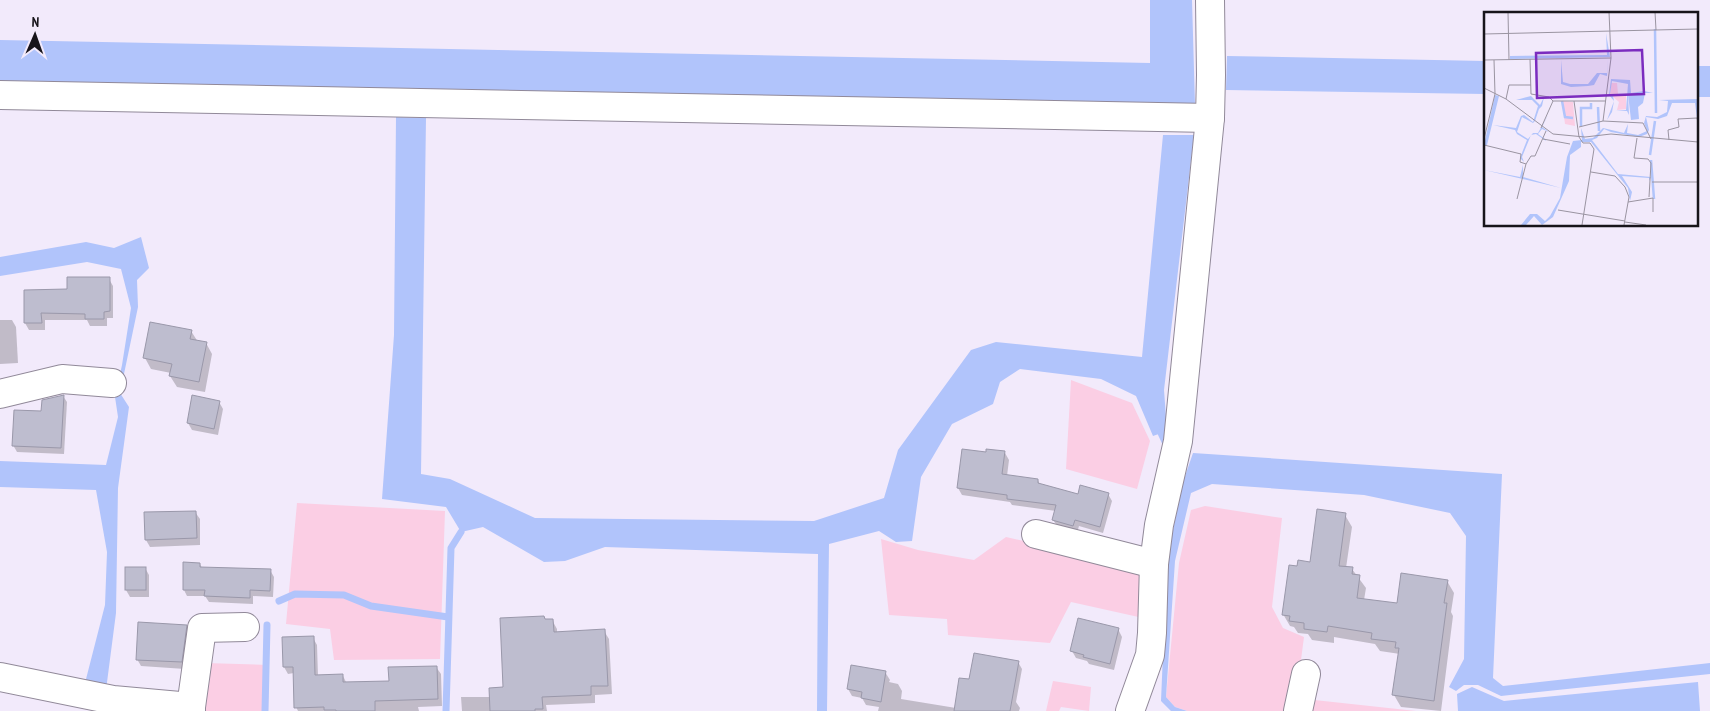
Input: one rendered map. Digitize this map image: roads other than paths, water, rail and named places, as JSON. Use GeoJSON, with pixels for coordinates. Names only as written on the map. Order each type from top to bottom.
{"type":"FeatureCollection","features":[{"type":"Feature","properties":{"kind":"street"},"geometry":{"type":"LineString","coordinates":[[1130,711],[1150,655],[1154,564],[1158,525],[1176,451],[1210,118],[1210,0]]}},
{"type":"Feature","properties":{"kind":"street"},"geometry":{"type":"LineString","coordinates":[[0,95],[1210,118]]}},
{"type":"Feature","properties":{"kind":"street"},"geometry":{"type":"LineString","coordinates":[[0,394],[62,379],[112,383]]}},
{"type":"Feature","properties":{"kind":"street"},"geometry":{"type":"LineString","coordinates":[[1036,534],[1154,564]]}},
{"type":"Feature","properties":{"kind":"street"},"geometry":{"type":"LineString","coordinates":[[0,677],[113,700],[191,709],[202,628],[245,627]]}},
{"type":"Feature","properties":{"kind":"street"},"geometry":{"type":"LineString","coordinates":[[1298,711],[1306,674]]}},
{"type":"Feature","properties":{"kind":"water"},"geometry":{"type":"Polygon","coordinates":[[[1150,0],[1192,0],[1195,105],[0,81],[0,40],[1150,63],[1150,0]]]}},
{"type":"Feature","properties":{"kind":"water"},"geometry":{"type":"Polygon","coordinates":[[[1227,56],[1484,61],[1484,94],[1226,90],[1227,56]]]}},
{"type":"Feature","properties":{"kind":"water"},"geometry":{"type":"Polygon","coordinates":[[[1698,66],[1710,66],[1710,97],[1698,97],[1698,66]]]}},
{"type":"Feature","properties":{"kind":"water"},"geometry":{"type":"Polygon","coordinates":[[[396,117],[426,118],[421,474],[450,479],[535,518],[814,521],[884,498],[898,450],[971,350],[996,342],[1142,357],[1163,135],[1194,135],[1164,390],[1167,431],[1153,436],[1136,396],[1101,379],[1020,369],[1000,382],[993,404],[952,424],[921,477],[912,541],[896,542],[879,531],[829,544],[827,711],[817,711],[818,554],[605,547],[565,561],[544,562],[483,527],[461,532],[446,507],[382,499],[394,335],[396,117]]]}},
{"type":"Feature","properties":{"kind":"water"},"geometry":{"type":"Polygon","coordinates":[[[141,237],[149,268],[137,280],[138,307],[120,393],[129,407],[118,488],[116,613],[106,690],[85,683],[105,605],[107,552],[96,490],[0,487],[0,461],[106,465],[118,417],[115,397],[131,308],[121,269],[87,262],[0,276],[0,257],[86,242],[114,248],[141,237]]]}},
{"type":"Feature","properties":{"kind":"water"},"geometry":{"type":"Polygon","coordinates":[[[1193,453],[1502,474],[1493,678],[1503,686],[1710,663],[1710,674],[1501,696],[1478,685],[1464,685],[1456,691],[1449,687],[1464,659],[1466,536],[1450,513],[1364,495],[1212,484],[1191,493],[1175,561],[1166,697],[1175,707],[1187,711],[1171,711],[1161,701],[1167,559],[1183,482],[1193,453]]]}},
{"type":"Feature","properties":{"kind":"water"},"geometry":{"type":"Polygon","coordinates":[[[1698,682],[1700,711],[1458,711],[1457,694],[1472,687],[1504,701],[1698,682]]]}},
{"type":"Feature","properties":{"kind":"waterway"},"geometry":{"type":"LineString","coordinates":[[1161,433],[1168,448]]}},
{"type":"Feature","properties":{"kind":"waterway"},"geometry":{"type":"LineString","coordinates":[[446,711],[451,548],[461,532]]}},
{"type":"Feature","properties":{"kind":"waterway"},"geometry":{"type":"LineString","coordinates":[[279,601],[295,594],[344,595],[371,606],[448,617]]}},
{"type":"Feature","properties":{"kind":"waterway"},"geometry":{"type":"LineString","coordinates":[[265,711],[267,625]]}}]}
